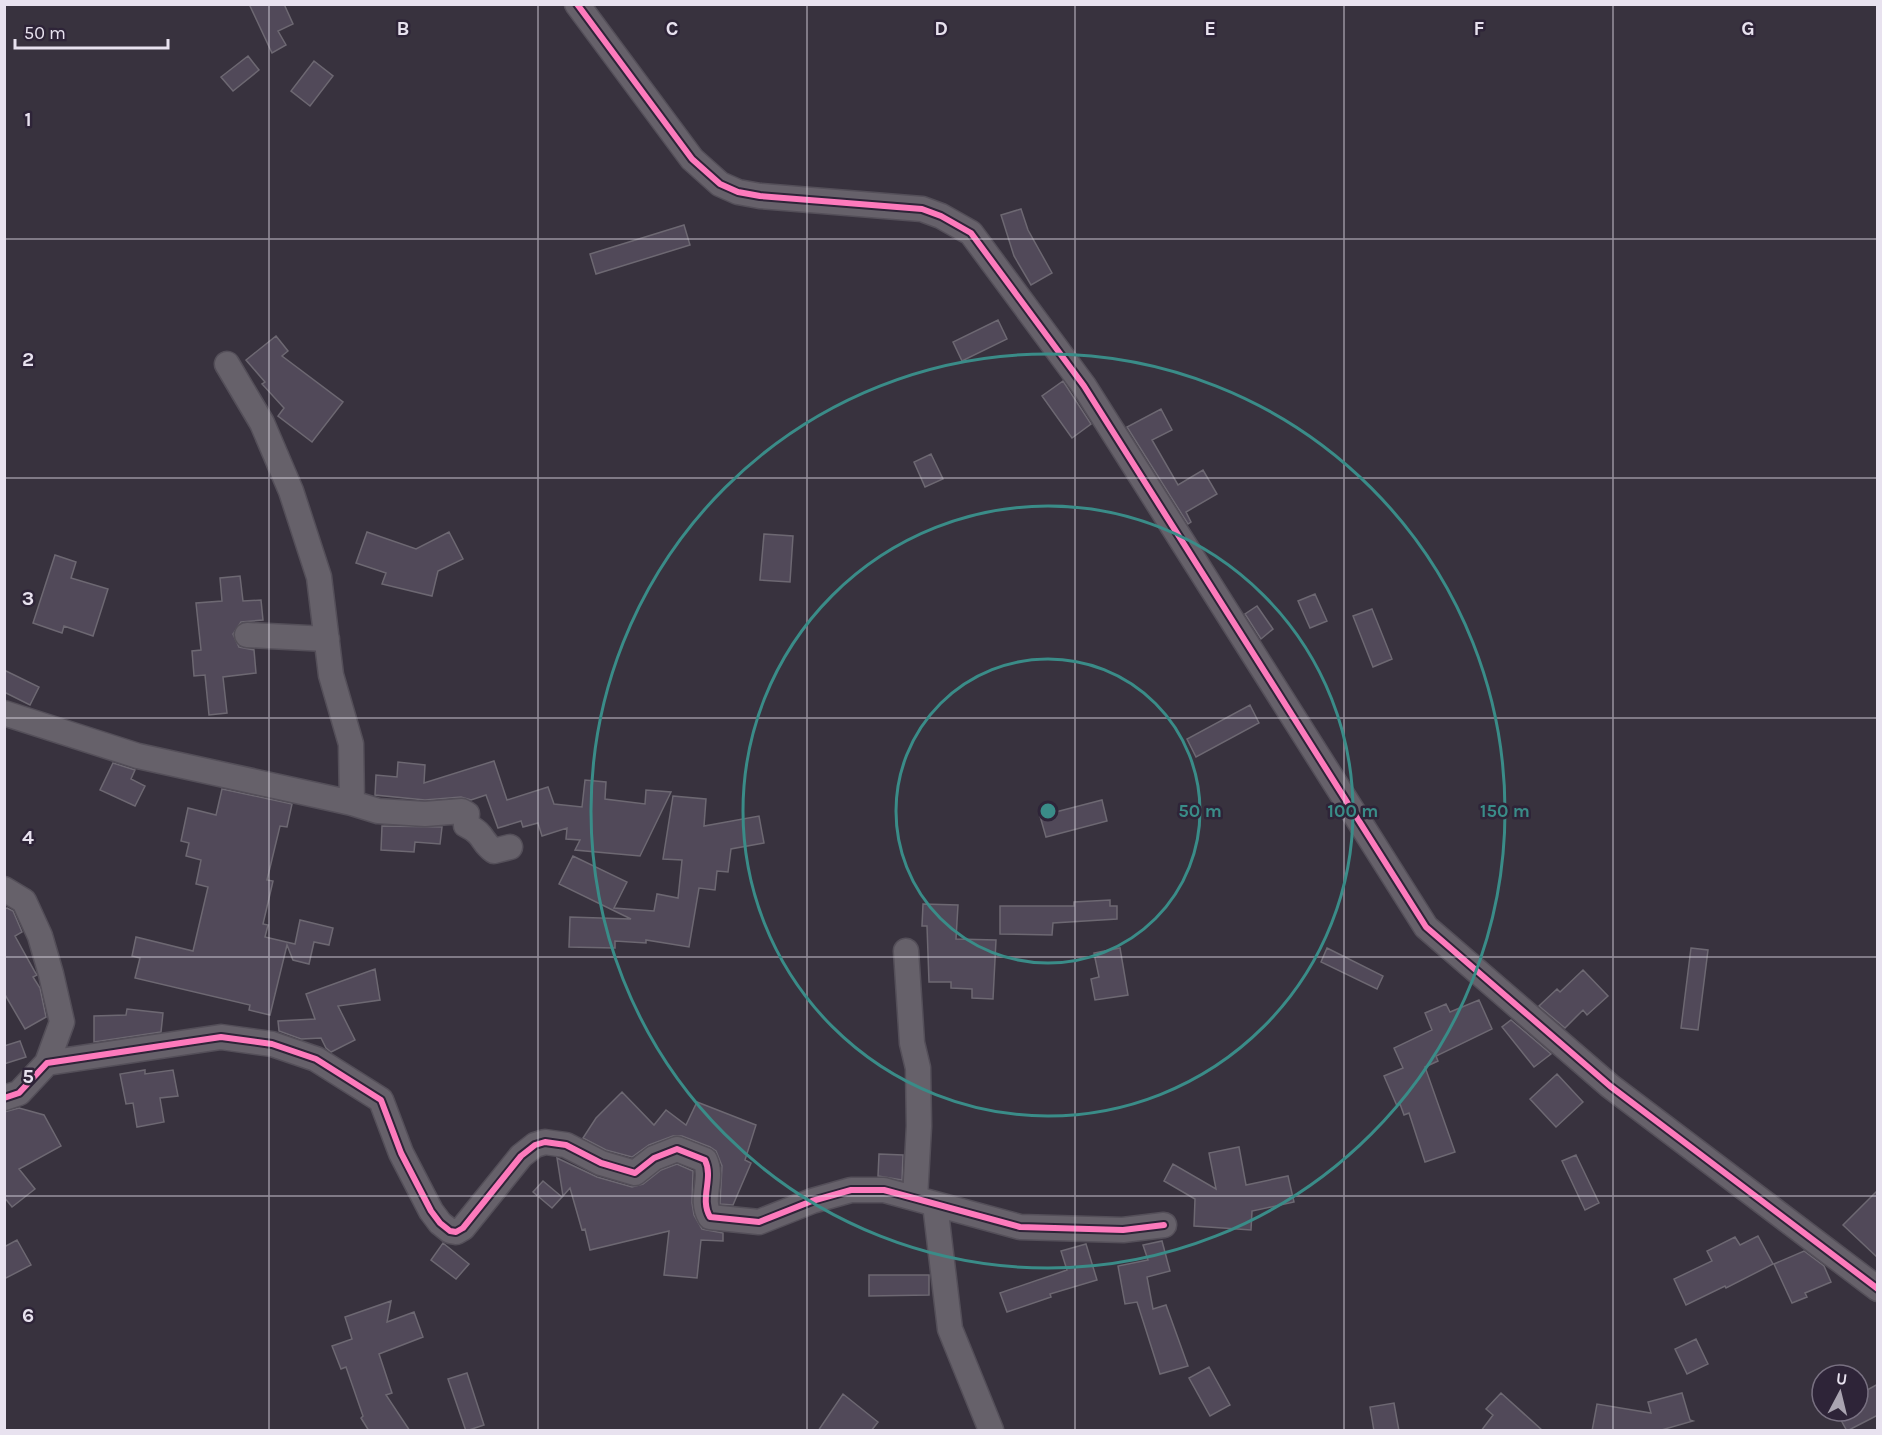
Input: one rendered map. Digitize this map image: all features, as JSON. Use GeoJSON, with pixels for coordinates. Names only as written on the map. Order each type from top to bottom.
{"type":"FeatureCollection","features":[{"type":"Feature","properties":{"kind":"street"},"geometry":{"type":"LineString","coordinates":[[577,4],[692,159],[720,184],[738,192],[760,196],[922,209],[941,216],[971,233],[1084,386],[1426,927],[1610,1086],[1878,1289]]}},
{"type":"Feature","properties":{"kind":"street"},"geometry":{"type":"LineString","coordinates":[[227,364],[262,423],[291,490],[319,577],[331,675],[351,744],[352,802]]}},
{"type":"Feature","properties":{"kind":"street"},"geometry":{"type":"LineString","coordinates":[[247,635],[327,639]]}},
{"type":"Feature","properties":{"kind":"street"},"geometry":{"type":"LineString","coordinates":[[4,713],[138,756],[352,802],[378,812],[425,814],[462,811],[467,814],[466,825],[481,832],[488,846],[494,851],[510,848]]}},
{"type":"Feature","properties":{"kind":"street"},"geometry":{"type":"LineString","coordinates":[[4,889],[24,901],[40,936],[62,1022],[47,1063],[19,1093],[4,1098]]}},
{"type":"Feature","properties":{"kind":"street"},"geometry":{"type":"LineString","coordinates":[[906,951],[912,1043],[918,1068],[919,1126],[925,1201],[950,1329],[991,1431]]}},
{"type":"Feature","properties":{"kind":"street"},"geometry":{"type":"LineString","coordinates":[[47,1063],[221,1037],[272,1044],[316,1059],[381,1100],[401,1153],[431,1211],[440,1223],[450,1231],[456,1232],[470,1220],[521,1156],[535,1145],[545,1142],[566,1144],[601,1163],[635,1173],[654,1158],[677,1149],[705,1160],[709,1168],[704,1207],[710,1217],[723,1220],[759,1222],[851,1190],[884,1191],[1020,1227],[1123,1230],[1164,1225]]}},
{"type":"Feature","properties":{"kind":"building"},"geometry":{"type":"Polygon","coordinates":[[[253,4],[284,4],[293,24],[278,31],[286,45],[272,53],[250,6],[253,4]]]}},
{"type":"Feature","properties":{"kind":"building"},"geometry":{"type":"Polygon","coordinates":[[[248,56],[259,70],[233,91],[221,77],[248,56]]]}},
{"type":"Feature","properties":{"kind":"building"},"geometry":{"type":"Polygon","coordinates":[[[314,61],[333,76],[310,106],[291,91],[314,61]]]}},
{"type":"Feature","properties":{"kind":"building"},"geometry":{"type":"Polygon","coordinates":[[[1021,209],[1028,230],[1052,273],[1031,285],[1014,256],[1001,215],[1021,209]]]}},
{"type":"Feature","properties":{"kind":"building"},"geometry":{"type":"Polygon","coordinates":[[[684,225],[690,245],[596,274],[590,254],[684,225]]]}},
{"type":"Feature","properties":{"kind":"building"},"geometry":{"type":"Polygon","coordinates":[[[998,320],[1007,339],[962,361],[953,342],[998,320]]]}},
{"type":"Feature","properties":{"kind":"building"},"geometry":{"type":"Polygon","coordinates":[[[276,336],[288,351],[282,356],[343,402],[312,442],[278,416],[284,408],[262,384],[265,382],[246,360],[276,336]]]}},
{"type":"Feature","properties":{"kind":"building"},"geometry":{"type":"Polygon","coordinates":[[[1063,381],[1091,424],[1072,438],[1042,396],[1063,381]]]}},
{"type":"Feature","properties":{"kind":"building"},"geometry":{"type":"Polygon","coordinates":[[[1161,409],[1172,430],[1152,440],[1178,485],[1203,470],[1217,494],[1186,512],[1191,522],[1188,524],[1127,427],[1161,409]]]}},
{"type":"Feature","properties":{"kind":"building"},"geometry":{"type":"Polygon","coordinates":[[[931,454],[943,479],[925,487],[914,462],[931,454]]]}},
{"type":"Feature","properties":{"kind":"building"},"geometry":{"type":"Polygon","coordinates":[[[367,532],[416,549],[449,532],[463,559],[438,571],[432,596],[382,584],[386,573],[356,563],[367,532]]]}},
{"type":"Feature","properties":{"kind":"building"},"geometry":{"type":"Polygon","coordinates":[[[764,534],[793,536],[790,582],[760,580],[764,534]]]}},
{"type":"Feature","properties":{"kind":"building"},"geometry":{"type":"Polygon","coordinates":[[[55,555],[76,562],[71,578],[108,589],[93,636],[64,626],[62,633],[33,623],[55,555]]]}},
{"type":"Feature","properties":{"kind":"building"},"geometry":{"type":"Polygon","coordinates":[[[240,576],[243,601],[261,600],[263,620],[241,622],[233,634],[239,647],[254,650],[256,673],[223,677],[227,713],[209,715],[205,675],[194,676],[192,651],[201,650],[196,603],[222,601],[220,578],[240,576]]]}},
{"type":"Feature","properties":{"kind":"building"},"geometry":{"type":"Polygon","coordinates":[[[1315,594],[1327,621],[1310,628],[1298,601],[1315,594]]]}},
{"type":"Feature","properties":{"kind":"building"},"geometry":{"type":"Polygon","coordinates":[[[1257,606],[1273,629],[1261,639],[1245,614],[1257,606]]]}},
{"type":"Feature","properties":{"kind":"building"},"geometry":{"type":"Polygon","coordinates":[[[1372,609],[1392,659],[1373,667],[1353,616],[1372,609]]]}},
{"type":"Feature","properties":{"kind":"building"},"geometry":{"type":"Polygon","coordinates":[[[4,670],[39,687],[30,705],[4,692],[4,670]]]}},
{"type":"Feature","properties":{"kind":"building"},"geometry":{"type":"Polygon","coordinates":[[[1250,705],[1259,723],[1196,757],[1187,739],[1250,705]]]}},
{"type":"Feature","properties":{"kind":"building"},"geometry":{"type":"Polygon","coordinates":[[[494,761],[507,800],[548,787],[554,804],[582,807],[585,780],[606,782],[605,799],[645,804],[646,790],[671,792],[640,856],[575,850],[580,840],[566,839],[567,828],[542,836],[538,823],[523,827],[521,821],[498,828],[486,795],[471,800],[461,797],[425,800],[375,795],[376,775],[397,777],[398,762],[425,765],[424,783],[494,761]]]}},
{"type":"Feature","properties":{"kind":"building"},"geometry":{"type":"Polygon","coordinates":[[[113,763],[135,770],[131,779],[145,786],[135,806],[100,790],[113,763]]]}},
{"type":"Feature","properties":{"kind":"building"},"geometry":{"type":"Polygon","coordinates":[[[222,789],[292,804],[287,827],[280,826],[267,880],[273,881],[263,924],[268,925],[265,937],[295,944],[300,920],[333,928],[329,945],[314,942],[309,964],[293,960],[287,945],[270,1015],[249,1010],[250,1005],[135,978],[140,958],[132,956],[136,937],[193,951],[208,887],[196,884],[201,860],[186,856],[189,843],[181,841],[188,808],[216,815],[222,789]]]}},
{"type":"Feature","properties":{"kind":"building"},"geometry":{"type":"Polygon","coordinates":[[[673,796],[706,799],[704,826],[759,816],[764,843],[731,849],[728,872],[717,871],[715,890],[699,888],[689,947],[646,940],[646,943],[615,941],[615,948],[569,947],[570,917],[631,919],[559,884],[573,856],[627,882],[614,908],[654,911],[657,894],[678,898],[682,860],[663,859],[673,796]]]}},
{"type":"Feature","properties":{"kind":"building"},"geometry":{"type":"Polygon","coordinates":[[[1102,800],[1107,821],[1046,837],[1040,816],[1102,800]]]}},
{"type":"Feature","properties":{"kind":"building"},"geometry":{"type":"Polygon","coordinates":[[[382,826],[442,827],[440,844],[415,842],[414,852],[381,850],[382,826]]]}},
{"type":"Feature","properties":{"kind":"building"},"geometry":{"type":"Polygon","coordinates":[[[1110,900],[1110,906],[1117,906],[1117,919],[1053,923],[1052,935],[1000,934],[1000,906],[1074,906],[1074,902],[1110,900]]]}},
{"type":"Feature","properties":{"kind":"building"},"geometry":{"type":"Polygon","coordinates":[[[923,904],[958,905],[956,939],[996,940],[993,999],[972,998],[972,989],[951,988],[951,982],[929,982],[927,926],[922,926],[923,904]]]}},
{"type":"Feature","properties":{"kind":"building"},"geometry":{"type":"Polygon","coordinates":[[[4,909],[13,911],[22,932],[15,936],[37,975],[33,977],[40,988],[46,1017],[25,1029],[4,993],[4,909]]]}},
{"type":"Feature","properties":{"kind":"building"},"geometry":{"type":"Polygon","coordinates":[[[1120,948],[1128,995],[1095,1000],[1091,979],[1099,977],[1094,953],[1120,948]]]}},
{"type":"Feature","properties":{"kind":"building"},"geometry":{"type":"Polygon","coordinates":[[[1327,948],[1383,976],[1377,989],[1321,962],[1327,948]]]}},
{"type":"Feature","properties":{"kind":"building"},"geometry":{"type":"Polygon","coordinates":[[[1691,948],[1708,950],[1698,1030],[1681,1028],[1691,948]]]}},
{"type":"Feature","properties":{"kind":"building"},"geometry":{"type":"Polygon","coordinates":[[[375,969],[380,1000],[338,1006],[355,1040],[331,1052],[321,1038],[301,1039],[279,1031],[278,1021],[315,1019],[306,994],[375,969]]]}},
{"type":"Feature","properties":{"kind":"building"},"geometry":{"type":"Polygon","coordinates":[[[1583,970],[1608,996],[1587,1015],[1583,1010],[1565,1028],[1539,1006],[1557,989],[1560,992],[1583,970]]]}},
{"type":"Feature","properties":{"kind":"building"},"geometry":{"type":"Polygon","coordinates":[[[1479,1000],[1492,1029],[1436,1056],[1438,1061],[1425,1067],[1455,1152],[1425,1162],[1409,1113],[1404,1115],[1400,1104],[1397,1106],[1384,1076],[1403,1068],[1394,1048],[1432,1030],[1425,1013],[1446,1004],[1450,1012],[1479,1000]]]}},
{"type":"Feature","properties":{"kind":"building"},"geometry":{"type":"Polygon","coordinates":[[[127,1009],[163,1013],[161,1032],[94,1042],[94,1016],[126,1015],[127,1009]]]}},
{"type":"Feature","properties":{"kind":"building"},"geometry":{"type":"Polygon","coordinates":[[[1511,1020],[1551,1054],[1534,1067],[1502,1027],[1511,1020]]]}},
{"type":"Feature","properties":{"kind":"building"},"geometry":{"type":"Polygon","coordinates":[[[20,1041],[26,1057],[4,1064],[4,1046],[20,1041]]]}},
{"type":"Feature","properties":{"kind":"building"},"geometry":{"type":"Polygon","coordinates":[[[145,1070],[145,1074],[173,1070],[178,1096],[160,1098],[164,1122],[137,1127],[133,1103],[126,1104],[120,1074],[145,1070]]]}},
{"type":"Feature","properties":{"kind":"building"},"geometry":{"type":"Polygon","coordinates":[[[1557,1074],[1583,1102],[1556,1127],[1530,1099],[1557,1074]]]}},
{"type":"Feature","properties":{"kind":"building"},"geometry":{"type":"Polygon","coordinates":[[[622,1092],[654,1125],[666,1110],[686,1125],[697,1102],[756,1125],[745,1160],[751,1163],[733,1205],[720,1204],[722,1166],[716,1151],[710,1147],[682,1136],[673,1136],[649,1145],[632,1157],[606,1150],[583,1138],[596,1118],[622,1092]]]}},
{"type":"Feature","properties":{"kind":"building"},"geometry":{"type":"Polygon","coordinates":[[[19,1108],[44,1115],[61,1146],[19,1169],[35,1189],[12,1207],[4,1197],[4,1112],[19,1108]]]}},
{"type":"Feature","properties":{"kind":"building"},"geometry":{"type":"Polygon","coordinates":[[[1239,1147],[1246,1185],[1288,1176],[1294,1202],[1252,1211],[1251,1230],[1194,1226],[1195,1199],[1164,1181],[1173,1164],[1216,1189],[1209,1153],[1239,1147]]]}},
{"type":"Feature","properties":{"kind":"building"},"geometry":{"type":"Polygon","coordinates":[[[879,1154],[903,1155],[902,1180],[878,1176],[879,1154]]]}},
{"type":"Feature","properties":{"kind":"building"},"geometry":{"type":"Polygon","coordinates":[[[1576,1155],[1599,1203],[1585,1210],[1562,1161],[1576,1155]]]}},
{"type":"Feature","properties":{"kind":"building"},"geometry":{"type":"Polygon","coordinates":[[[557,1158],[597,1177],[632,1187],[643,1184],[661,1170],[677,1164],[693,1171],[694,1215],[702,1229],[723,1233],[723,1241],[701,1240],[697,1278],[664,1275],[669,1231],[590,1250],[570,1188],[563,1196],[557,1158]]]}},
{"type":"Feature","properties":{"kind":"building"},"geometry":{"type":"Polygon","coordinates":[[[543,1181],[562,1197],[552,1208],[533,1192],[543,1181]]]}},
{"type":"Feature","properties":{"kind":"building"},"geometry":{"type":"Polygon","coordinates":[[[1878,1190],[1878,1258],[1843,1225],[1878,1190]]]}},
{"type":"Feature","properties":{"kind":"building"},"geometry":{"type":"Polygon","coordinates":[[[1758,1236],[1773,1264],[1686,1305],[1674,1279],[1712,1261],[1707,1251],[1735,1237],[1740,1245],[1758,1236]]]}},
{"type":"Feature","properties":{"kind":"building"},"geometry":{"type":"Polygon","coordinates":[[[17,1240],[31,1265],[4,1279],[4,1247],[17,1240]]]}},
{"type":"Feature","properties":{"kind":"building"},"geometry":{"type":"Polygon","coordinates":[[[1162,1241],[1170,1271],[1147,1277],[1153,1309],[1166,1305],[1188,1366],[1160,1374],[1137,1302],[1125,1304],[1118,1266],[1148,1260],[1143,1245],[1162,1241]]]}},
{"type":"Feature","properties":{"kind":"building"},"geometry":{"type":"Polygon","coordinates":[[[443,1243],[469,1264],[456,1279],[431,1260],[443,1243]]]}},
{"type":"Feature","properties":{"kind":"building"},"geometry":{"type":"Polygon","coordinates":[[[1086,1244],[1097,1280],[1050,1294],[1051,1297],[1007,1312],[1000,1293],[1067,1270],[1061,1251],[1086,1244]]]}},
{"type":"Feature","properties":{"kind":"building"},"geometry":{"type":"Polygon","coordinates":[[[1804,1251],[1824,1266],[1831,1282],[1805,1293],[1807,1297],[1792,1303],[1774,1264],[1804,1251]]]}},
{"type":"Feature","properties":{"kind":"building"},"geometry":{"type":"Polygon","coordinates":[[[869,1275],[929,1275],[929,1295],[869,1296],[869,1275]]]}},
{"type":"Feature","properties":{"kind":"building"},"geometry":{"type":"Polygon","coordinates":[[[391,1301],[387,1322],[414,1312],[423,1337],[379,1354],[392,1393],[386,1395],[410,1431],[369,1431],[361,1418],[363,1416],[346,1367],[341,1369],[332,1346],[352,1339],[345,1317],[391,1301]]]}},
{"type":"Feature","properties":{"kind":"building"},"geometry":{"type":"Polygon","coordinates":[[[1696,1339],[1708,1364],[1687,1374],[1675,1349],[1696,1339]]]}},
{"type":"Feature","properties":{"kind":"building"},"geometry":{"type":"Polygon","coordinates":[[[1209,1367],[1230,1405],[1210,1416],[1189,1378],[1209,1367]]]}},
{"type":"Feature","properties":{"kind":"building"},"geometry":{"type":"Polygon","coordinates":[[[467,1373],[484,1425],[466,1431],[448,1379],[467,1373]]]}},
{"type":"Feature","properties":{"kind":"building"},"geometry":{"type":"Polygon","coordinates":[[[1878,1384],[1878,1415],[1870,1419],[1870,1388],[1878,1384]]]}},
{"type":"Feature","properties":{"kind":"building"},"geometry":{"type":"Polygon","coordinates":[[[1501,1393],[1543,1431],[1481,1431],[1493,1415],[1486,1409],[1501,1393]]]}},
{"type":"Feature","properties":{"kind":"building"},"geometry":{"type":"Polygon","coordinates":[[[1682,1393],[1690,1420],[1693,1421],[1658,1431],[1592,1431],[1597,1404],[1651,1413],[1648,1402],[1682,1393]]]}},
{"type":"Feature","properties":{"kind":"building"},"geometry":{"type":"Polygon","coordinates":[[[843,1394],[878,1422],[871,1431],[818,1431],[843,1394]]]}},
{"type":"Feature","properties":{"kind":"building"},"geometry":{"type":"Polygon","coordinates":[[[1394,1403],[1399,1431],[1374,1431],[1370,1407],[1394,1403]]]}},
{"type":"Feature","properties":{"kind":"building"},"geometry":{"type":"Polygon","coordinates":[[[1843,1423],[1862,1423],[1847,1431],[1843,1423]]]}},
{"type":"Feature","properties":{"kind":"cycle path"},"geometry":{"type":"LineString","coordinates":[[577,4],[692,159],[720,184],[738,192],[760,196],[922,209],[941,216],[971,233],[1084,386],[1426,927],[1610,1086],[1878,1289]]}},
{"type":"Feature","properties":{"kind":"cycle path"},"geometry":{"type":"LineString","coordinates":[[4,1098],[19,1093],[47,1063],[221,1037],[272,1044],[316,1059],[381,1100],[401,1153],[431,1211],[450,1231],[456,1232],[463,1228],[521,1156],[535,1145],[545,1142],[566,1145],[601,1163],[635,1173],[654,1158],[677,1149],[705,1160],[708,1174],[706,1203],[710,1217],[759,1222],[812,1201],[851,1190],[884,1190],[1020,1227],[1123,1230],[1164,1225]]}}]}
